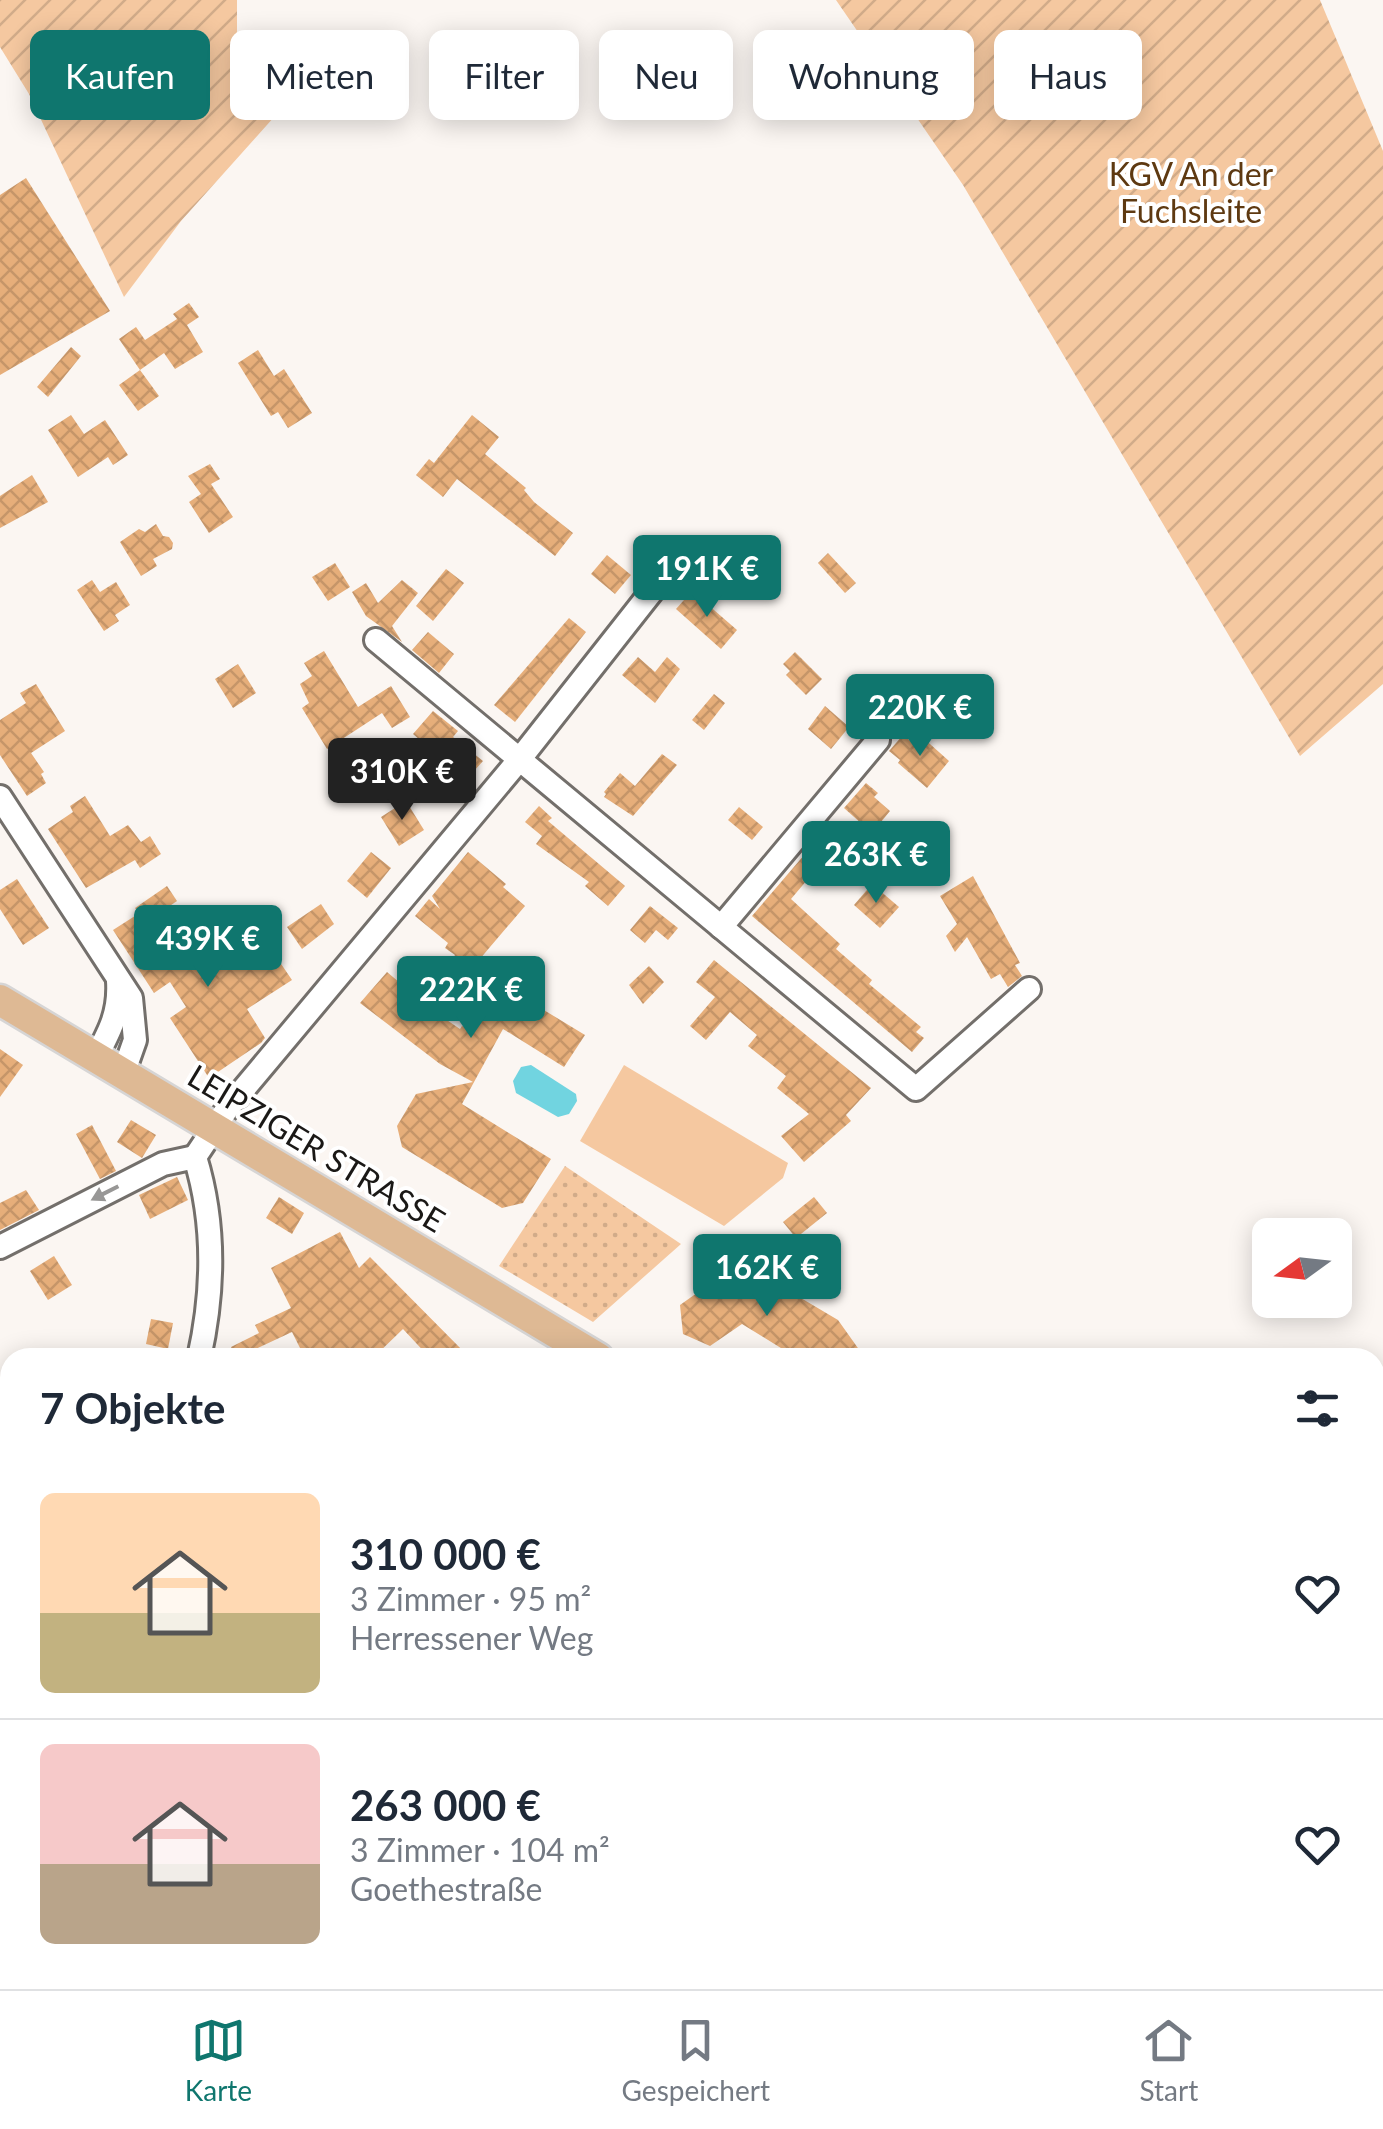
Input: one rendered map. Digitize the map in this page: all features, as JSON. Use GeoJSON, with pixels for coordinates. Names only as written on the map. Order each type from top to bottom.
{"type":"FeatureCollection","features":[{"type":"Feature","properties":{"kind":"main road","name":"LEIPZIGER STRASSE"},"geometry":{"type":"LineString","coordinates":[[0,1000],[581,1348]]}},
{"type":"Feature","properties":{"kind":"street"},"geometry":{"type":"LineString","coordinates":[[0,1246],[162,1164],[195,1157],[213,1128],[518,760],[664,576]]}},
{"type":"Feature","properties":{"kind":"street"},"geometry":{"type":"LineString","coordinates":[[376,640],[916,1089],[1029,989]]}},
{"type":"Feature","properties":{"kind":"street"},"geometry":{"type":"LineString","coordinates":[[721,927],[878,740]]}},
{"type":"Feature","properties":{"kind":"street"},"geometry":{"type":"LineString","coordinates":[[0,797],[131,998],[136,1024],[132,1054],[124,1074]]}},
{"type":"Feature","properties":{"kind":"street"},"geometry":{"type":"LineString","coordinates":[[96,1057],[114,1024],[119,1004],[118,978]]}},
{"type":"Feature","properties":{"kind":"street"},"geometry":{"type":"LineString","coordinates":[[195,1157],[202,1178],[212,1256],[208,1318],[201,1348]]}},
{"type":"Feature","properties":{"kind":"green space"},"geometry":{"type":"Polygon","coordinates":[[[0,0],[237,0],[237,30],[230,30],[230,120],[271,120],[181,221],[124,297],[41,120],[210,120],[210,30],[30,30],[30,96],[0,47],[0,0]]]}},
{"type":"Feature","properties":{"kind":"green space","name":"KGV An der Fuchsleite"},"geometry":{"type":"Polygon","coordinates":[[[836,0],[1320,0],[1383,151],[1383,684],[1300,756],[963,185],[918,120],[974,120],[974,30],[857,30],[836,0]]]}},
{"type":"Feature","properties":{"kind":"green space"},"geometry":{"type":"Polygon","coordinates":[[[624,1065],[788,1163],[783,1178],[724,1226],[580,1141],[624,1065]]]}},
{"type":"Feature","properties":{"kind":"green space"},"geometry":{"type":"Polygon","coordinates":[[[565,1166],[681,1244],[593,1322],[499,1266],[565,1166]]]}},
{"type":"Feature","properties":{"kind":"water"},"geometry":{"type":"Polygon","coordinates":[[[531,1065],[576,1094],[577,1101],[569,1114],[558,1117],[516,1093],[513,1081],[521,1067],[531,1065]]]}},
{"type":"Feature","properties":{"kind":"building"},"geometry":{"type":"Polygon","coordinates":[[[26,178],[110,311],[0,375],[0,195],[26,178]]]}},
{"type":"Feature","properties":{"kind":"building"},"geometry":{"type":"Polygon","coordinates":[[[189,303],[199,317],[187,325],[203,352],[175,369],[164,353],[140,370],[119,339],[136,327],[145,340],[177,319],[173,314],[189,303]]]}},
{"type":"Feature","properties":{"kind":"building"},"geometry":{"type":"Polygon","coordinates":[[[71,347],[81,356],[48,397],[37,387],[71,347]]]}},
{"type":"Feature","properties":{"kind":"building"},"geometry":{"type":"Polygon","coordinates":[[[258,350],[274,376],[284,369],[312,413],[288,428],[278,412],[271,416],[238,363],[258,350]]]}},
{"type":"Feature","properties":{"kind":"building"},"geometry":{"type":"Polygon","coordinates":[[[140,370],[159,396],[138,411],[119,385],[140,370]]]}},
{"type":"Feature","properties":{"kind":"building"},"geometry":{"type":"Polygon","coordinates":[[[71,415],[84,434],[105,420],[128,455],[113,465],[108,457],[78,477],[48,430],[71,415]]]}},
{"type":"Feature","properties":{"kind":"building"},"geometry":{"type":"Polygon","coordinates":[[[472,415],[499,437],[485,454],[573,533],[555,556],[457,479],[443,497],[416,475],[429,459],[434,463],[472,415]]]}},
{"type":"Feature","properties":{"kind":"building"},"geometry":{"type":"Polygon","coordinates":[[[210,464],[220,479],[211,484],[233,517],[209,533],[189,502],[201,494],[188,476],[210,464]]]}},
{"type":"Feature","properties":{"kind":"building"},"geometry":{"type":"Polygon","coordinates":[[[32,475],[48,502],[0,528],[0,496],[32,475]]]}},
{"type":"Feature","properties":{"kind":"building"},"geometry":{"type":"Polygon","coordinates":[[[156,524],[173,543],[172,549],[153,559],[157,566],[141,576],[120,542],[139,529],[145,532],[156,524]]]}},
{"type":"Feature","properties":{"kind":"building"},"geometry":{"type":"Polygon","coordinates":[[[828,553],[856,583],[845,593],[818,563],[828,553]]]}},
{"type":"Feature","properties":{"kind":"building"},"geometry":{"type":"Polygon","coordinates":[[[607,555],[631,575],[615,594],[591,574],[607,555]]]}},
{"type":"Feature","properties":{"kind":"building"},"geometry":{"type":"Polygon","coordinates":[[[335,563],[350,587],[328,601],[312,577],[335,563]]]}},
{"type":"Feature","properties":{"kind":"building"},"geometry":{"type":"Polygon","coordinates":[[[446,569],[464,583],[433,621],[416,606],[446,569]]]}},
{"type":"Feature","properties":{"kind":"building"},"geometry":{"type":"Polygon","coordinates":[[[92,580],[100,592],[116,582],[130,605],[115,615],[119,621],[104,631],[77,590],[92,580]]]}},
{"type":"Feature","properties":{"kind":"building"},"geometry":{"type":"Polygon","coordinates":[[[402,580],[418,593],[392,626],[402,642],[366,616],[352,592],[366,583],[378,603],[402,580]]]}},
{"type":"Feature","properties":{"kind":"building"},"geometry":{"type":"Polygon","coordinates":[[[692,591],[737,630],[721,649],[676,609],[692,591]]]}},
{"type":"Feature","properties":{"kind":"building"},"geometry":{"type":"Polygon","coordinates":[[[569,618],[586,632],[515,722],[494,705],[569,618]]]}},
{"type":"Feature","properties":{"kind":"building"},"geometry":{"type":"Polygon","coordinates":[[[428,632],[454,654],[439,673],[412,650],[428,632]]]}},
{"type":"Feature","properties":{"kind":"building"},"geometry":{"type":"Polygon","coordinates":[[[324,651],[358,707],[391,686],[410,717],[392,728],[382,713],[327,749],[302,708],[309,703],[300,684],[312,676],[304,663],[324,651]]]}},
{"type":"Feature","properties":{"kind":"building"},"geometry":{"type":"Polygon","coordinates":[[[795,652],[822,679],[806,695],[786,675],[790,671],[783,664],[795,652]]]}},
{"type":"Feature","properties":{"kind":"building"},"geometry":{"type":"Polygon","coordinates":[[[638,657],[655,672],[667,657],[680,669],[655,703],[622,675],[638,657]]]}},
{"type":"Feature","properties":{"kind":"building"},"geometry":{"type":"Polygon","coordinates":[[[238,664],[256,693],[233,708],[215,679],[238,664]]]}},
{"type":"Feature","properties":{"kind":"building"},"geometry":{"type":"Polygon","coordinates":[[[36,684],[65,731],[31,753],[44,772],[41,774],[46,783],[27,796],[0,755],[0,720],[26,703],[20,693],[36,684]]]}},
{"type":"Feature","properties":{"kind":"building"},"geometry":{"type":"Polygon","coordinates":[[[714,694],[725,703],[704,730],[692,720],[714,694]]]}},
{"type":"Feature","properties":{"kind":"building"},"geometry":{"type":"Polygon","coordinates":[[[825,706],[849,727],[831,749],[808,729],[825,706]]]}},
{"type":"Feature","properties":{"kind":"building"},"geometry":{"type":"Polygon","coordinates":[[[433,711],[458,731],[453,737],[483,761],[446,802],[431,791],[442,778],[435,773],[444,761],[413,734],[433,711]]]}},
{"type":"Feature","properties":{"kind":"building"},"geometry":{"type":"Polygon","coordinates":[[[903,735],[914,744],[921,736],[949,761],[927,788],[889,751],[903,735]]]}},
{"type":"Feature","properties":{"kind":"building"},"geometry":{"type":"Polygon","coordinates":[[[662,754],[677,765],[633,816],[604,797],[620,773],[635,786],[662,754]]]}},
{"type":"Feature","properties":{"kind":"building"},"geometry":{"type":"Polygon","coordinates":[[[866,783],[878,793],[874,797],[890,811],[872,833],[844,808],[866,783]]]}},
{"type":"Feature","properties":{"kind":"building"},"geometry":{"type":"Polygon","coordinates":[[[85,796],[110,836],[128,825],[141,842],[150,836],[161,854],[140,868],[135,860],[86,888],[48,829],[73,812],[70,806],[85,796]]]}},
{"type":"Feature","properties":{"kind":"building"},"geometry":{"type":"Polygon","coordinates":[[[406,801],[424,830],[399,846],[381,817],[406,801]]]}},
{"type":"Feature","properties":{"kind":"building"},"geometry":{"type":"Polygon","coordinates":[[[539,806],[552,818],[548,821],[625,886],[608,906],[585,886],[589,882],[536,844],[542,836],[525,822],[539,806]]]}},
{"type":"Feature","properties":{"kind":"building"},"geometry":{"type":"Polygon","coordinates":[[[739,807],[763,827],[752,840],[728,820],[739,807]]]}},
{"type":"Feature","properties":{"kind":"building"},"geometry":{"type":"Polygon","coordinates":[[[823,833],[836,843],[832,848],[847,862],[828,885],[813,873],[791,899],[840,944],[836,949],[872,980],[869,984],[921,1027],[916,1032],[924,1038],[912,1052],[752,916],[823,833]]]}},
{"type":"Feature","properties":{"kind":"building"},"geometry":{"type":"Polygon","coordinates":[[[371,852],[391,868],[367,898],[347,881],[371,852]]]}},
{"type":"Feature","properties":{"kind":"building"},"geometry":{"type":"Polygon","coordinates":[[[468,852],[525,906],[473,967],[585,1035],[564,1067],[503,1029],[462,1104],[551,1159],[523,1203],[502,1208],[402,1147],[397,1126],[416,1094],[473,1082],[440,1064],[360,1003],[387,972],[410,995],[460,1029],[465,1027],[481,1002],[441,978],[455,955],[445,948],[448,943],[415,916],[429,899],[440,909],[432,896],[468,852]]]}},
{"type":"Feature","properties":{"kind":"building"},"geometry":{"type":"Polygon","coordinates":[[[973,876],[1020,963],[1015,965],[1022,976],[1008,987],[1000,974],[991,979],[967,937],[955,952],[946,936],[957,924],[940,896],[973,876]]]}},
{"type":"Feature","properties":{"kind":"building"},"geometry":{"type":"Polygon","coordinates":[[[17,879],[49,928],[23,945],[0,909],[0,890],[17,879]]]}},
{"type":"Feature","properties":{"kind":"building"},"geometry":{"type":"Polygon","coordinates":[[[872,884],[899,907],[880,928],[854,905],[872,884]]]}},
{"type":"Feature","properties":{"kind":"building"},"geometry":{"type":"Polygon","coordinates":[[[167,886],[177,901],[145,923],[135,908],[167,886]]]}},
{"type":"Feature","properties":{"kind":"building"},"geometry":{"type":"Polygon","coordinates":[[[321,904],[334,924],[302,949],[287,927],[321,904]]]}},
{"type":"Feature","properties":{"kind":"building"},"geometry":{"type":"Polygon","coordinates":[[[650,906],[678,928],[668,940],[656,930],[645,943],[630,930],[650,906]]]}},
{"type":"Feature","properties":{"kind":"building"},"geometry":{"type":"Polygon","coordinates":[[[138,914],[159,949],[186,932],[201,956],[239,933],[259,966],[275,955],[292,980],[247,1009],[265,1038],[261,1043],[209,1078],[170,1018],[186,1007],[170,982],[154,993],[113,930],[138,914]]]}},
{"type":"Feature","properties":{"kind":"building"},"geometry":{"type":"Polygon","coordinates":[[[714,960],[871,1088],[846,1115],[851,1121],[804,1162],[781,1136],[809,1114],[777,1088],[786,1076],[748,1046],[757,1035],[730,1012],[706,1040],[690,1026],[715,997],[696,982],[714,960]]]}},
{"type":"Feature","properties":{"kind":"building"},"geometry":{"type":"Polygon","coordinates":[[[649,966],[664,982],[643,1004],[629,985],[649,966]]]}},
{"type":"Feature","properties":{"kind":"building"},"geometry":{"type":"Polygon","coordinates":[[[0,1049],[23,1065],[0,1097],[0,1049]]]}},
{"type":"Feature","properties":{"kind":"building"},"geometry":{"type":"Polygon","coordinates":[[[131,1120],[156,1135],[142,1158],[117,1142],[131,1120]]]}},
{"type":"Feature","properties":{"kind":"building"},"geometry":{"type":"Polygon","coordinates":[[[92,1125],[116,1171],[100,1179],[76,1134],[92,1125]]]}},
{"type":"Feature","properties":{"kind":"building"},"geometry":{"type":"Polygon","coordinates":[[[177,1177],[188,1200],[150,1219],[139,1195],[177,1177]]]}},
{"type":"Feature","properties":{"kind":"building"},"geometry":{"type":"Polygon","coordinates":[[[26,1190],[39,1210],[0,1230],[0,1203],[26,1190]]]}},
{"type":"Feature","properties":{"kind":"building"},"geometry":{"type":"Polygon","coordinates":[[[279,1197],[304,1213],[292,1234],[266,1218],[279,1197]]]}},
{"type":"Feature","properties":{"kind":"building"},"geometry":{"type":"Polygon","coordinates":[[[814,1197],[827,1213],[796,1238],[783,1222],[814,1197]]]}},
{"type":"Feature","properties":{"kind":"building"},"geometry":{"type":"Polygon","coordinates":[[[340,1232],[359,1268],[370,1257],[460,1348],[421,1348],[403,1329],[383,1348],[300,1348],[292,1332],[258,1348],[231,1348],[259,1333],[255,1325],[291,1308],[271,1268],[340,1232]]]}},
{"type":"Feature","properties":{"kind":"building"},"geometry":{"type":"Polygon","coordinates":[[[54,1256],[72,1285],[48,1300],[30,1271],[54,1256]]]}},
{"type":"Feature","properties":{"kind":"building"},"geometry":{"type":"Polygon","coordinates":[[[745,1265],[838,1320],[858,1348],[781,1348],[742,1324],[710,1346],[683,1334],[680,1305],[704,1288],[724,1298],[745,1265]]]}},
{"type":"Feature","properties":{"kind":"building"},"geometry":{"type":"Polygon","coordinates":[[[151,1319],[173,1323],[168,1348],[146,1344],[151,1319]]]}}]}
